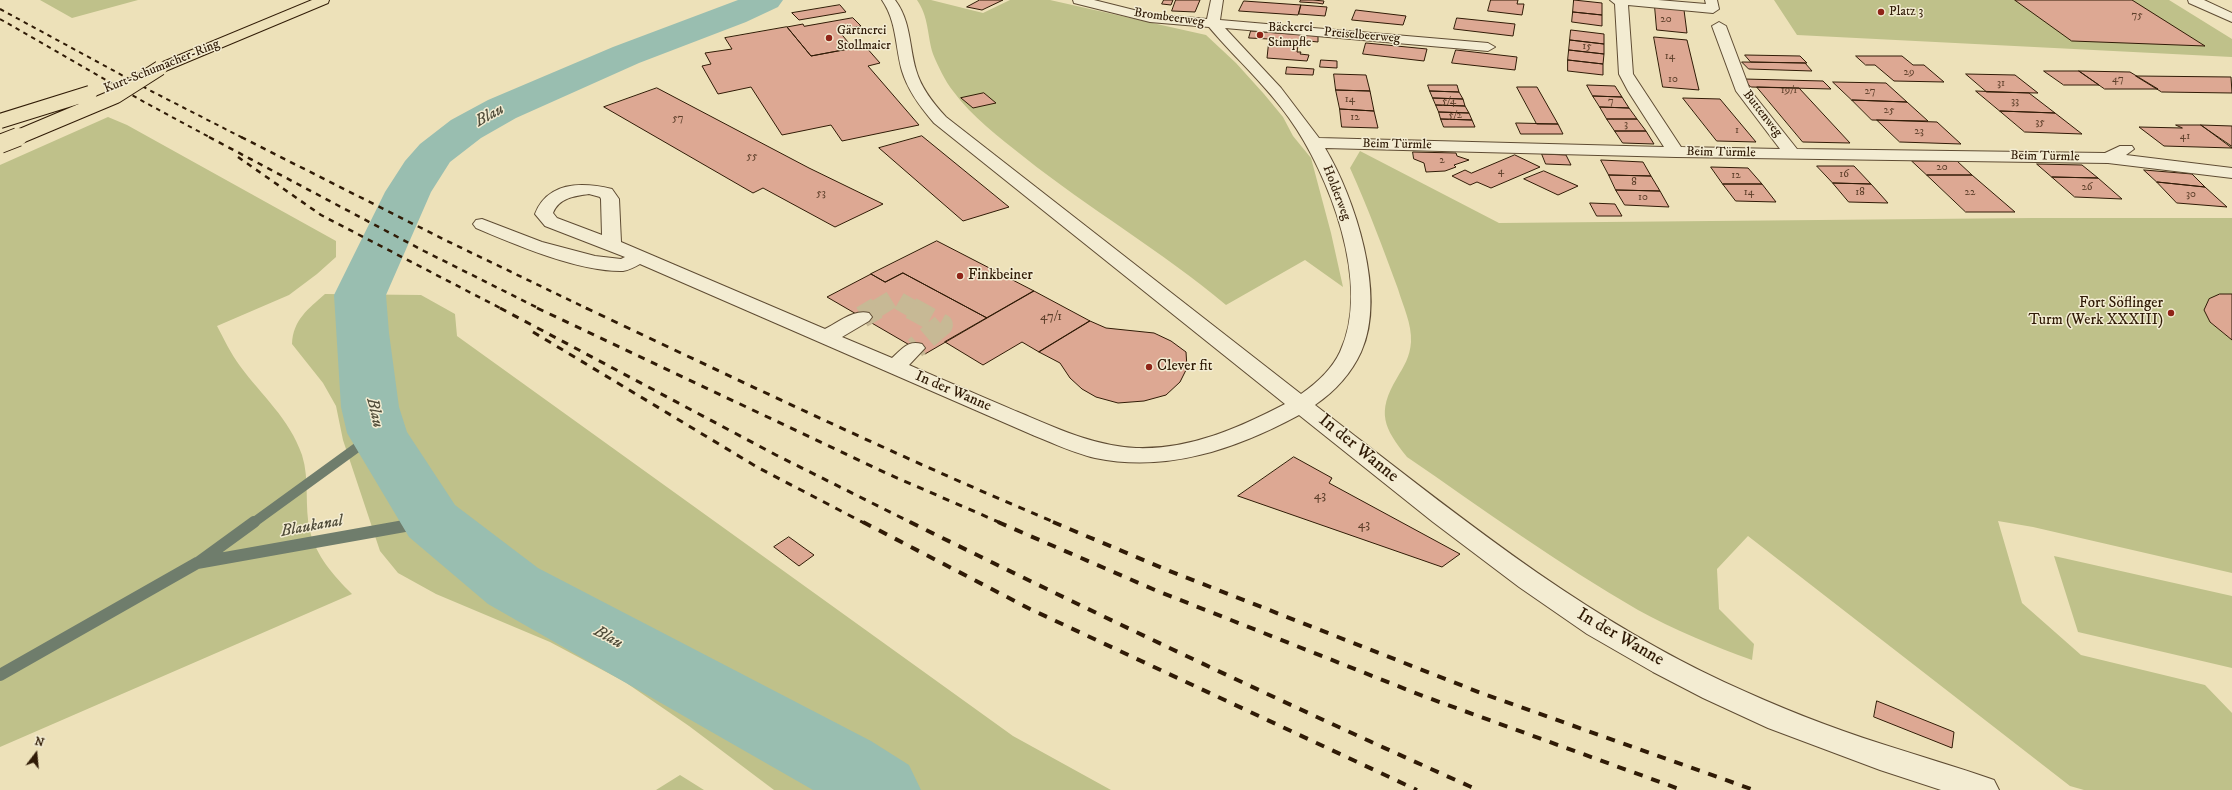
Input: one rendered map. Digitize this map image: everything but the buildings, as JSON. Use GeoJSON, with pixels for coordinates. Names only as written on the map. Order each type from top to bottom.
{"type":"FeatureCollection","features":[{"type":"Feature","properties":{"kind":"main road","name":"Kurt-Schumacher-Ring"},"geometry":{"type":"LineString","coordinates":[[0,132],[156,70],[323,0]]}},
{"type":"Feature","properties":{"kind":"main road"},"geometry":{"type":"LineString","coordinates":[[0,121],[156,70]]}},
{"type":"Feature","properties":{"kind":"main road"},"geometry":{"type":"LineString","coordinates":[[0,144],[116,96],[156,70]]}},
{"type":"Feature","properties":{"kind":"street","name":"In der Wanne"},"geometry":{"type":"LineString","coordinates":[[888,0],[894,6],[899,18],[910,70],[916,88],[927,105],[940,120],[1442,516],[1520,575],[1582,617],[1648,655],[1714,690],[1792,723],[1864,750],[1983,790]]}},
{"type":"Feature","properties":{"kind":"street","name":"Brombeerweg"},"geometry":{"type":"LineString","coordinates":[[1079,0],[1150,18],[1212,23]]}},
{"type":"Feature","properties":{"kind":"street"},"geometry":{"type":"LineString","coordinates":[[1212,23],[1217,0]]}},
{"type":"Feature","properties":{"kind":"street"},"geometry":{"type":"LineString","coordinates":[[1616,0],[1712,4]]}},
{"type":"Feature","properties":{"kind":"street"},"geometry":{"type":"LineString","coordinates":[[1621,0],[1626,74],[1635,91],[1676,152]]}},
{"type":"Feature","properties":{"kind":"street"},"geometry":{"type":"LineString","coordinates":[[2194,0],[2232,18]]}},
{"type":"Feature","properties":{"kind":"street","name":"Holderweg"},"geometry":{"type":"LineString","coordinates":[[1212,23],[1228,43],[1270,83],[1295,115],[1332,177],[1341,198],[1352,236],[1357,263],[1360,315],[1353,349],[1340,370],[1320,391],[1303,405]]}},
{"type":"Feature","properties":{"kind":"street","name":"Preiselbeerweg"},"geometry":{"type":"LineString","coordinates":[[1212,23],[1488,47]]}},
{"type":"Feature","properties":{"kind":"street","name":"Buttenweg"},"geometry":{"type":"LineString","coordinates":[[1719,26],[1743,91],[1793,154]]}},
{"type":"Feature","properties":{"kind":"street","name":"Beim Türmle"},"geometry":{"type":"LineString","coordinates":[[1313,143],[1676,152],[2108,158],[2126,149]]}},
{"type":"Feature","properties":{"kind":"street"},"geometry":{"type":"LineString","coordinates":[[2108,158],[2232,172]]}},
{"type":"Feature","properties":{"kind":"street"},"geometry":{"type":"LineString","coordinates":[[482,224],[535,246],[594,262],[624,265],[640,257]]}},
{"type":"Feature","properties":{"kind":"street","name":"In der Wanne"},"geometry":{"type":"LineString","coordinates":[[612,245],[1043,431],[1092,449],[1119,455],[1149,457],[1188,452],[1222,442],[1303,405]]}},
{"type":"Feature","properties":{"kind":"street"},"geometry":{"type":"LineString","coordinates":[[827,337],[862,317]]}},
{"type":"Feature","properties":{"kind":"street"},"geometry":{"type":"LineString","coordinates":[[894,367],[915,348]]}},
{"type":"Feature","properties":{"kind":"green space"},"geometry":{"type":"Polygon","coordinates":[[[40,0],[138,0],[72,18],[40,0]]]}},
{"type":"Feature","properties":{"kind":"green space"},"geometry":{"type":"Polygon","coordinates":[[[917,0],[931,0],[983,13],[1010,0],[1050,0],[1206,35],[1236,63],[1264,94],[1283,117],[1293,136],[1311,158],[1331,233],[1343,287],[1305,260],[1226,305],[1177,266],[1049,176],[977,118],[960,100],[942,73],[933,54],[924,13],[917,0]]]}},
{"type":"Feature","properties":{"kind":"green space"},"geometry":{"type":"Polygon","coordinates":[[[1774,0],[2169,0],[2232,39],[2232,57],[1797,35],[1774,0]]]}},
{"type":"Feature","properties":{"kind":"green space"},"geometry":{"type":"Polygon","coordinates":[[[108,117],[127,125],[336,241],[336,257],[317,274],[289,295],[217,326],[248,377],[282,418],[297,442],[302,455],[306,474],[308,522],[313,540],[326,565],[352,594],[0,747],[0,165],[108,117]]]}},
{"type":"Feature","properties":{"kind":"green space"},"geometry":{"type":"Polygon","coordinates":[[[1360,151],[1499,223],[2032,218],[2232,218],[2232,294],[2204,310],[2210,322],[2232,340],[2232,573],[2033,527],[1998,521],[2022,603],[2081,655],[2205,685],[2232,713],[2232,790],[2084,790],[2070,786],[1748,536],[1717,569],[1719,609],[1754,644],[1752,660],[1709,643],[1651,617],[1608,592],[1521,536],[1407,457],[1399,447],[1388,428],[1385,411],[1386,401],[1390,390],[1408,357],[1411,335],[1405,308],[1387,258],[1350,168],[1360,151]]]}},
{"type":"Feature","properties":{"kind":"green space"},"geometry":{"type":"Polygon","coordinates":[[[325,294],[421,295],[455,314],[457,336],[1013,736],[1111,790],[774,790],[689,726],[625,682],[550,642],[436,594],[398,573],[380,551],[343,440],[336,406],[323,383],[292,344],[295,328],[298,322],[307,310],[325,294]]]}},
{"type":"Feature","properties":{"kind":"green space"},"geometry":{"type":"Polygon","coordinates":[[[2054,556],[2232,596],[2232,668],[2078,632],[2054,556]]]}},
{"type":"Feature","properties":{"kind":"green space"},"geometry":{"type":"Polygon","coordinates":[[[680,775],[704,790],[656,790],[680,775]]]}},
{"type":"Feature","properties":{"kind":"waterway","name":"Blau"},"geometry":{"type":"LineString","coordinates":[[766,0],[734,15],[626,55],[502,109],[466,129],[435,153],[421,170],[408,192],[360,295],[362,333],[370,407],[377,433],[432,521],[513,586],[842,766],[880,790]]}},
{"type":"Feature","properties":{"kind":"waterway","name":"Blaukanal"},"geometry":{"type":"LineString","coordinates":[[253,523],[377,433]]}},
{"type":"Feature","properties":{"kind":"waterway","name":"Blaukanal"},"geometry":{"type":"LineString","coordinates":[[421,523],[432,521]]}},
{"type":"Feature","properties":{"kind":"waterway","name":"Blaukanal"},"geometry":{"type":"LineString","coordinates":[[199,562],[254,522]]}},
{"type":"Feature","properties":{"kind":"waterway","name":"Blaukanal"},"geometry":{"type":"LineString","coordinates":[[0,675],[197,563],[427,522]]}},
{"type":"Feature","properties":{"kind":"tunnel"},"geometry":{"type":"LineString","coordinates":[[876,309],[894,298],[913,309]]}},
{"type":"Feature","properties":{"kind":"tunnel"},"geometry":{"type":"LineString","coordinates":[[862,317],[877,308]]}},
{"type":"Feature","properties":{"kind":"tunnel"},"geometry":{"type":"LineString","coordinates":[[911,308],[942,325],[915,348]]}},
{"type":"Feature","properties":{"kind":"railway"},"geometry":{"type":"LineString","coordinates":[[0,9],[153,92],[243,138]]}},
{"type":"Feature","properties":{"kind":"railway"},"geometry":{"type":"LineString","coordinates":[[0,19],[146,103],[211,138]]}},
{"type":"Feature","properties":{"kind":"railway"},"geometry":{"type":"LineString","coordinates":[[209,137],[424,251],[540,309]]}},
{"type":"Feature","properties":{"kind":"railway"},"geometry":{"type":"LineString","coordinates":[[241,137],[443,239],[588,309]]}},
{"type":"Feature","properties":{"kind":"railway"},"geometry":{"type":"LineString","coordinates":[[238,157],[321,215],[502,309]]}},
{"type":"Feature","properties":{"kind":"railway"},"geometry":{"type":"LineString","coordinates":[[500,308],[776,455],[910,522]]}},
{"type":"Feature","properties":{"kind":"railway"},"geometry":{"type":"LineString","coordinates":[[537,308],[888,474],[1001,523]]}},
{"type":"Feature","properties":{"kind":"railway"},"geometry":{"type":"LineString","coordinates":[[586,308],[879,445],[1056,523]]}},
{"type":"Feature","properties":{"kind":"railway"},"geometry":{"type":"LineString","coordinates":[[533,332],[757,467],[864,523]]}},
{"type":"Feature","properties":{"kind":"railway"},"geometry":{"type":"LineString","coordinates":[[863,522],[1030,609],[1417,790]]}},
{"type":"Feature","properties":{"kind":"railway"},"geometry":{"type":"LineString","coordinates":[[910,522],[1193,659],[1478,790]]}},
{"type":"Feature","properties":{"kind":"railway"},"geometry":{"type":"LineString","coordinates":[[998,522],[1155,590],[1423,696],[1682,790]]}},
{"type":"Feature","properties":{"kind":"railway"},"geometry":{"type":"LineString","coordinates":[[1053,522],[1167,570],[1481,693],[1754,790]]}},
{"type":"Feature","properties":{"kind":"place","name":"Platz 3"},"geometry":{"type":"Point","coordinates":[1881,12]}},
{"type":"Feature","properties":{"kind":"place","name":"Bäckerei Stimpfle"},"geometry":{"type":"Point","coordinates":[1260,35]}},
{"type":"Feature","properties":{"kind":"place","name":"Gärtnerei Stollmaier"},"geometry":{"type":"Point","coordinates":[829,38]}},
{"type":"Feature","properties":{"kind":"place","name":"Finkbeiner"},"geometry":{"type":"Point","coordinates":[960,276]}},
{"type":"Feature","properties":{"kind":"place","name":"Fort Söflinger Turm (Werk XXXIII)"},"geometry":{"type":"Point","coordinates":[2171,313]}},
{"type":"Feature","properties":{"kind":"place","name":"Clever fit"},"geometry":{"type":"Point","coordinates":[1149,367]}}]}
